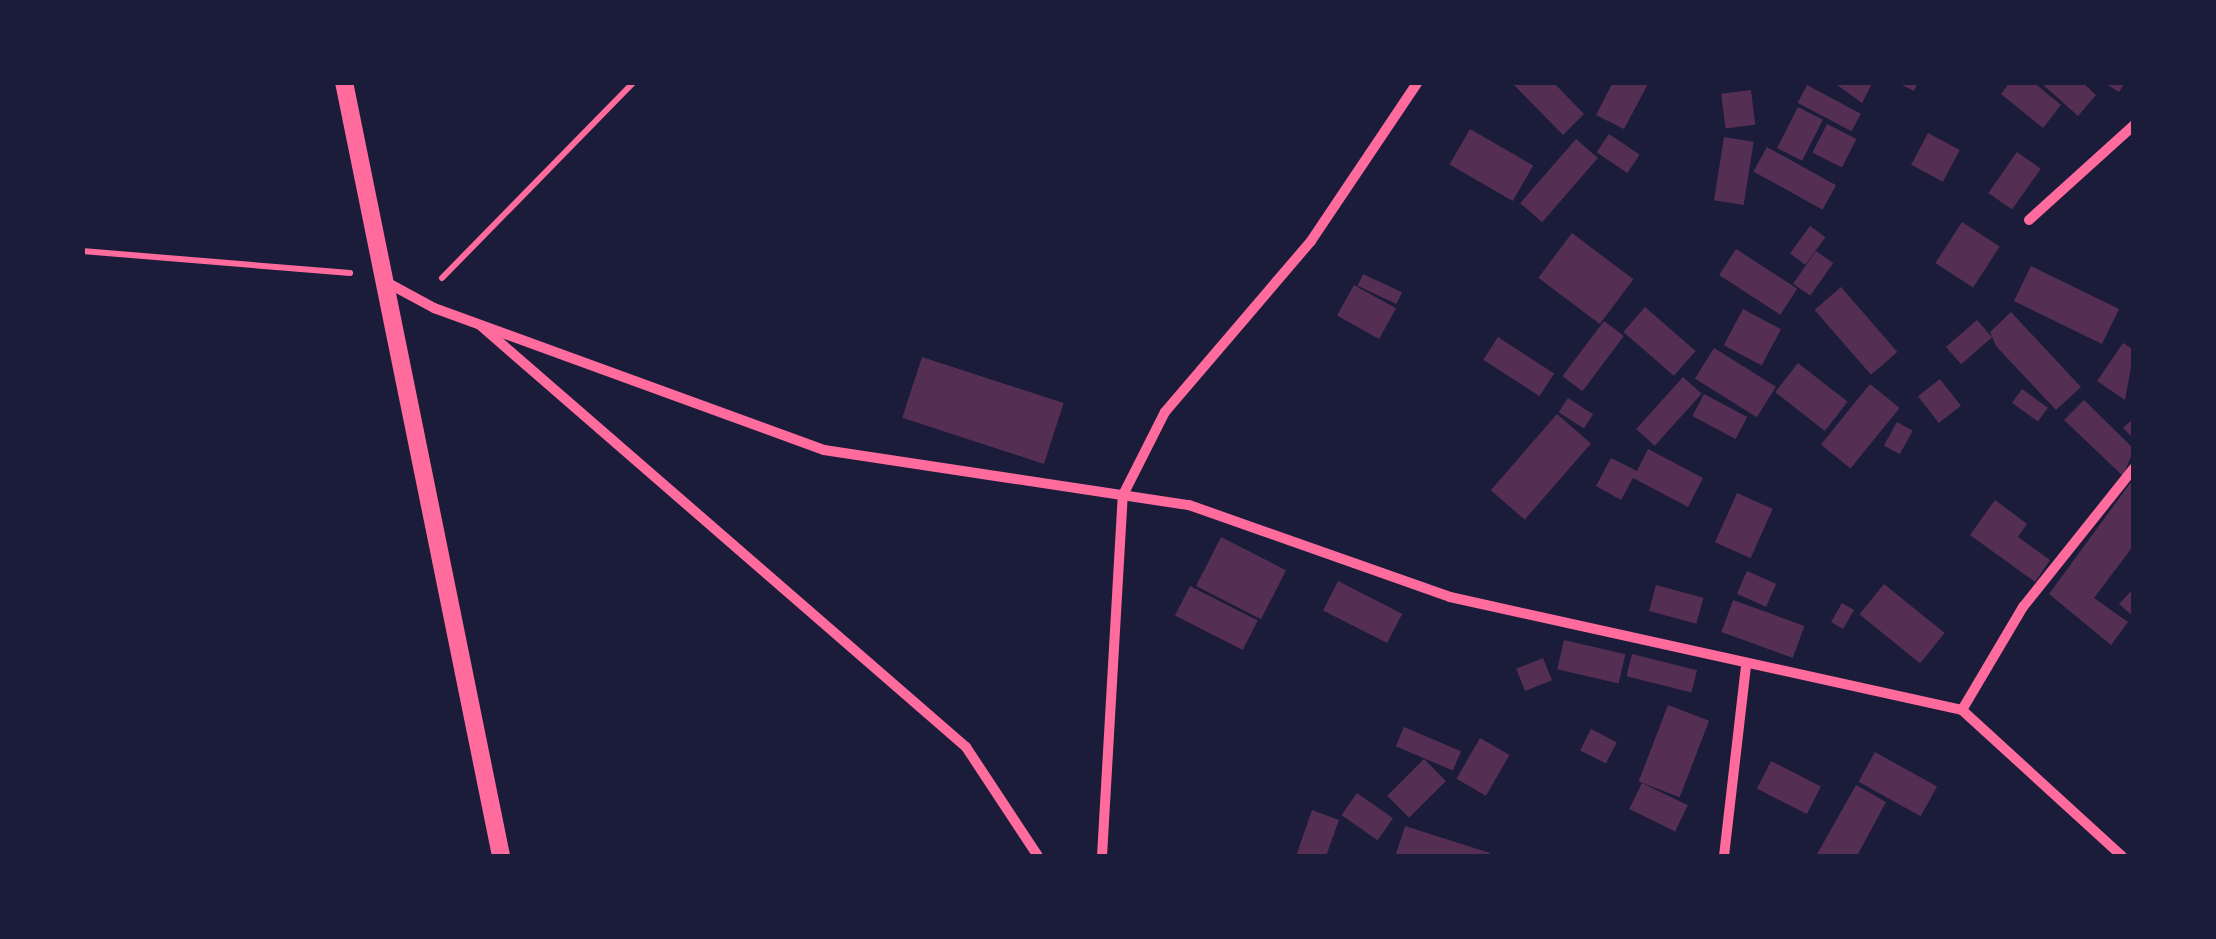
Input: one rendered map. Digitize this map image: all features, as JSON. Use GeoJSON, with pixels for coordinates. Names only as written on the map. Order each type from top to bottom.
{"type":"FeatureCollection","features":[{"type":"Feature","properties":{"kind":"street"},"geometry":{"type":"LineString","coordinates":[[344,82],[376,276],[502,856]]}},
{"type":"Feature","properties":{"kind":"street"},"geometry":{"type":"LineString","coordinates":[[1102,856],[1123,495],[1164,412],[1312,241],[1418,82]]}},
{"type":"Feature","properties":{"kind":"street"},"geometry":{"type":"LineString","coordinates":[[2028,220],[2134,125]]}},
{"type":"Feature","properties":{"kind":"street"},"geometry":{"type":"LineString","coordinates":[[376,276],[434,308],[472,318],[824,450],[1190,506],[1450,597],[1962,710],[2122,856]]}},
{"type":"Feature","properties":{"kind":"street"},"geometry":{"type":"LineString","coordinates":[[472,318],[966,747],[1038,856]]}},
{"type":"Feature","properties":{"kind":"street"},"geometry":{"type":"LineString","coordinates":[[1962,710],[2023,607],[2134,468]]}},
{"type":"Feature","properties":{"kind":"street"},"geometry":{"type":"LineString","coordinates":[[1724,856],[1746,665]]}},
{"type":"Feature","properties":{"kind":"path"},"geometry":{"type":"LineString","coordinates":[[434,308],[444,268],[634,82]]}},
{"type":"Feature","properties":{"kind":"path"},"geometry":{"type":"LineString","coordinates":[[82,251],[376,276]]}},
{"type":"Feature","properties":{"kind":"building"},"geometry":{"type":"Polygon","coordinates":[[[1511,82],[1553,82],[1584,114],[1563,135],[1511,82]]]}},
{"type":"Feature","properties":{"kind":"building"},"geometry":{"type":"Polygon","coordinates":[[[1613,82],[1649,82],[1624,129],[1596,115],[1613,82]]]}},
{"type":"Feature","properties":{"kind":"building"},"geometry":{"type":"Polygon","coordinates":[[[1833,82],[1873,82],[1862,103],[1833,82]]]}},
{"type":"Feature","properties":{"kind":"building"},"geometry":{"type":"Polygon","coordinates":[[[1896,82],[1918,82],[1914,91],[1896,82]]]}},
{"type":"Feature","properties":{"kind":"building"},"geometry":{"type":"Polygon","coordinates":[[[2010,82],[2033,82],[2061,105],[2043,128],[2001,94],[2010,82]]]}},
{"type":"Feature","properties":{"kind":"building"},"geometry":{"type":"Polygon","coordinates":[[[2040,82],[2082,82],[2096,95],[2078,116],[2040,82]]]}},
{"type":"Feature","properties":{"kind":"building"},"geometry":{"type":"Polygon","coordinates":[[[2103,82],[2125,82],[2119,92],[2103,82]]]}},
{"type":"Feature","properties":{"kind":"building"},"geometry":{"type":"Polygon","coordinates":[[[1807,85],[1861,114],[1851,131],[1798,103],[1807,85]]]}},
{"type":"Feature","properties":{"kind":"building"},"geometry":{"type":"Polygon","coordinates":[[[1751,90],[1755,125],[1725,128],[1721,94],[1751,90]]]}},
{"type":"Feature","properties":{"kind":"building"},"geometry":{"type":"Polygon","coordinates":[[[1798,107],[1823,120],[1802,161],[1777,148],[1798,107]]]}},
{"type":"Feature","properties":{"kind":"building"},"geometry":{"type":"Polygon","coordinates":[[[1827,124],[1856,139],[1842,167],[1812,153],[1827,124]]]}},
{"type":"Feature","properties":{"kind":"building"},"geometry":{"type":"Polygon","coordinates":[[[1470,129],[1533,166],[1513,201],[1450,165],[1470,129]]]}},
{"type":"Feature","properties":{"kind":"building"},"geometry":{"type":"Polygon","coordinates":[[[1928,133],[1960,150],[1943,182],[1911,165],[1928,133]]]}},
{"type":"Feature","properties":{"kind":"building"},"geometry":{"type":"Polygon","coordinates":[[[1609,134],[1640,155],[1627,173],[1597,152],[1609,134]]]}},
{"type":"Feature","properties":{"kind":"building"},"geometry":{"type":"Polygon","coordinates":[[[1724,137],[1754,142],[1744,205],[1714,200],[1724,137]]]}},
{"type":"Feature","properties":{"kind":"building"},"geometry":{"type":"Polygon","coordinates":[[[1576,139],[1598,158],[1542,222],[1520,203],[1576,139]]]}},
{"type":"Feature","properties":{"kind":"building"},"geometry":{"type":"Polygon","coordinates":[[[1767,147],[1836,185],[1823,210],[1753,171],[1767,147]]]}},
{"type":"Feature","properties":{"kind":"building"},"geometry":{"type":"Polygon","coordinates":[[[2017,152],[2041,169],[2012,210],[1988,193],[2017,152]]]}},
{"type":"Feature","properties":{"kind":"building"},"geometry":{"type":"Polygon","coordinates":[[[1962,222],[2000,247],[1973,288],[1935,263],[1962,222]]]}},
{"type":"Feature","properties":{"kind":"building"},"geometry":{"type":"Polygon","coordinates":[[[1810,226],[1825,237],[1805,265],[1790,254],[1810,226]]]}},
{"type":"Feature","properties":{"kind":"building"},"geometry":{"type":"Polygon","coordinates":[[[1572,233],[1633,279],[1600,324],[1538,278],[1572,233]]]}},
{"type":"Feature","properties":{"kind":"building"},"geometry":{"type":"Polygon","coordinates":[[[1736,249],[1797,289],[1780,315],[1719,275],[1736,249]]]}},
{"type":"Feature","properties":{"kind":"building"},"geometry":{"type":"Polygon","coordinates":[[[1816,251],[1833,263],[1810,296],[1793,284],[1816,251]]]}},
{"type":"Feature","properties":{"kind":"building"},"geometry":{"type":"Polygon","coordinates":[[[2031,266],[2119,309],[2102,344],[2014,301],[2031,266]]]}},
{"type":"Feature","properties":{"kind":"building"},"geometry":{"type":"Polygon","coordinates":[[[1363,274],[1402,292],[1396,304],[1358,286],[1363,274]]]}},
{"type":"Feature","properties":{"kind":"building"},"geometry":{"type":"Polygon","coordinates":[[[1354,285],[1396,308],[1379,339],[1337,316],[1354,285]]]}},
{"type":"Feature","properties":{"kind":"building"},"geometry":{"type":"Polygon","coordinates":[[[1841,287],[1897,352],[1871,375],[1815,310],[1841,287]]]}},
{"type":"Feature","properties":{"kind":"building"},"geometry":{"type":"Polygon","coordinates":[[[1645,307],[1696,351],[1674,376],[1623,332],[1645,307]]]}},
{"type":"Feature","properties":{"kind":"building"},"geometry":{"type":"Polygon","coordinates":[[[1743,309],[1781,329],[1762,365],[1724,345],[1743,309]]]}},
{"type":"Feature","properties":{"kind":"building"},"geometry":{"type":"Polygon","coordinates":[[[2011,312],[2081,387],[2056,410],[1996,346],[1990,332],[2011,312]]]}},
{"type":"Feature","properties":{"kind":"building"},"geometry":{"type":"Polygon","coordinates":[[[1977,320],[1992,337],[1961,364],[1946,347],[1977,320]]]}},
{"type":"Feature","properties":{"kind":"building"},"geometry":{"type":"Polygon","coordinates":[[[1604,321],[1624,336],[1582,391],[1562,376],[1604,321]]]}},
{"type":"Feature","properties":{"kind":"building"},"geometry":{"type":"Polygon","coordinates":[[[1498,337],[1554,373],[1539,396],[1483,360],[1498,337]]]}},
{"type":"Feature","properties":{"kind":"building"},"geometry":{"type":"Polygon","coordinates":[[[2123,343],[2134,350],[2125,400],[2097,381],[2123,343]]]}},
{"type":"Feature","properties":{"kind":"building"},"geometry":{"type":"Polygon","coordinates":[[[1714,348],[1776,387],[1757,417],[1695,379],[1714,348]]]}},
{"type":"Feature","properties":{"kind":"building"},"geometry":{"type":"Polygon","coordinates":[[[922,357],[1064,403],[1044,464],[902,418],[922,357]]]}},
{"type":"Feature","properties":{"kind":"building"},"geometry":{"type":"Polygon","coordinates":[[[1798,363],[1848,402],[1825,431],[1775,392],[1798,363]]]}},
{"type":"Feature","properties":{"kind":"building"},"geometry":{"type":"Polygon","coordinates":[[[1683,377],[1702,394],[1655,446],[1636,429],[1683,377]]]}},
{"type":"Feature","properties":{"kind":"building"},"geometry":{"type":"Polygon","coordinates":[[[1940,379],[1961,406],[1939,423],[1918,396],[1940,379]]]}},
{"type":"Feature","properties":{"kind":"building"},"geometry":{"type":"Polygon","coordinates":[[[1870,384],[1900,408],[1850,469],[1821,445],[1870,384]]]}},
{"type":"Feature","properties":{"kind":"building"},"geometry":{"type":"Polygon","coordinates":[[[2022,389],[2048,408],[2038,422],[2012,403],[2022,389]]]}},
{"type":"Feature","properties":{"kind":"building"},"geometry":{"type":"Polygon","coordinates":[[[1704,394],[1747,417],[1736,439],[1692,416],[1704,394]]]}},
{"type":"Feature","properties":{"kind":"building"},"geometry":{"type":"Polygon","coordinates":[[[1568,398],[1593,414],[1584,429],[1559,412],[1568,398]]]}},
{"type":"Feature","properties":{"kind":"building"},"geometry":{"type":"Polygon","coordinates":[[[2084,400],[2134,449],[2123,476],[2064,420],[2084,400]]]}},
{"type":"Feature","properties":{"kind":"building"},"geometry":{"type":"Polygon","coordinates":[[[1557,414],[1591,444],[1525,520],[1491,490],[1557,414]]]}},
{"type":"Feature","properties":{"kind":"building"},"geometry":{"type":"Polygon","coordinates":[[[2134,418],[2134,439],[2123,428],[2134,418]]]}},
{"type":"Feature","properties":{"kind":"building"},"geometry":{"type":"Polygon","coordinates":[[[1897,422],[1913,431],[1900,454],[1884,446],[1897,422]]]}},
{"type":"Feature","properties":{"kind":"building"},"geometry":{"type":"Polygon","coordinates":[[[1648,449],[1703,478],[1688,507],[1633,478],[1621,500],[1596,486],[1611,458],[1637,471],[1648,449]]]}},
{"type":"Feature","properties":{"kind":"building"},"geometry":{"type":"Polygon","coordinates":[[[2134,478],[2134,545],[2094,598],[2128,622],[2111,645],[2049,594],[2134,478]]]}},
{"type":"Feature","properties":{"kind":"building"},"geometry":{"type":"Polygon","coordinates":[[[1737,493],[1773,509],[1751,558],[1715,542],[1737,493]]]}},
{"type":"Feature","properties":{"kind":"building"},"geometry":{"type":"Polygon","coordinates":[[[1995,500],[2027,524],[2018,537],[2050,560],[2035,582],[1970,535],[1995,500]]]}},
{"type":"Feature","properties":{"kind":"building"},"geometry":{"type":"Polygon","coordinates":[[[1221,537],[1286,570],[1261,619],[1196,586],[1221,537]]]}},
{"type":"Feature","properties":{"kind":"building"},"geometry":{"type":"Polygon","coordinates":[[[1747,571],[1776,584],[1766,607],[1737,594],[1747,571]]]}},
{"type":"Feature","properties":{"kind":"building"},"geometry":{"type":"Polygon","coordinates":[[[1338,581],[1402,614],[1387,643],[1323,610],[1338,581]]]}},
{"type":"Feature","properties":{"kind":"building"},"geometry":{"type":"Polygon","coordinates":[[[1884,584],[1945,633],[1920,663],[1859,614],[1884,584]]]}},
{"type":"Feature","properties":{"kind":"building"},"geometry":{"type":"Polygon","coordinates":[[[1656,585],[1703,598],[1696,624],[1649,611],[1656,585]]]}},
{"type":"Feature","properties":{"kind":"building"},"geometry":{"type":"Polygon","coordinates":[[[1190,586],[1258,621],[1243,650],[1175,615],[1190,586]]]}},
{"type":"Feature","properties":{"kind":"building"},"geometry":{"type":"Polygon","coordinates":[[[2134,588],[2134,617],[2119,604],[2134,588]]]}},
{"type":"Feature","properties":{"kind":"building"},"geometry":{"type":"Polygon","coordinates":[[[1733,600],[1804,626],[1793,658],[1721,632],[1733,600]]]}},
{"type":"Feature","properties":{"kind":"building"},"geometry":{"type":"Polygon","coordinates":[[[1842,603],[1854,610],[1843,629],[1831,622],[1842,603]]]}},
{"type":"Feature","properties":{"kind":"building"},"geometry":{"type":"Polygon","coordinates":[[[1564,640],[1625,654],[1619,683],[1557,669],[1564,640]]]}},
{"type":"Feature","properties":{"kind":"building"},"geometry":{"type":"Polygon","coordinates":[[[1632,654],[1697,670],[1691,693],[1626,676],[1632,654]]]}},
{"type":"Feature","properties":{"kind":"building"},"geometry":{"type":"Polygon","coordinates":[[[1543,658],[1552,680],[1525,691],[1516,669],[1543,658]]]}},
{"type":"Feature","properties":{"kind":"building"},"geometry":{"type":"Polygon","coordinates":[[[1668,705],[1709,721],[1680,797],[1639,782],[1668,705]]]}},
{"type":"Feature","properties":{"kind":"building"},"geometry":{"type":"Polygon","coordinates":[[[1404,727],[1461,751],[1453,771],[1396,746],[1404,727]]]}},
{"type":"Feature","properties":{"kind":"building"},"geometry":{"type":"Polygon","coordinates":[[[1591,729],[1617,742],[1606,764],[1580,750],[1591,729]]]}},
{"type":"Feature","properties":{"kind":"building"},"geometry":{"type":"Polygon","coordinates":[[[1480,738],[1509,755],[1486,796],[1456,779],[1480,738]]]}},
{"type":"Feature","properties":{"kind":"building"},"geometry":{"type":"Polygon","coordinates":[[[1875,752],[1937,786],[1921,816],[1859,782],[1875,752]]]}},
{"type":"Feature","properties":{"kind":"building"},"geometry":{"type":"Polygon","coordinates":[[[1424,759],[1446,781],[1409,818],[1387,796],[1424,759]]]}},
{"type":"Feature","properties":{"kind":"building"},"geometry":{"type":"Polygon","coordinates":[[[1771,761],[1821,786],[1807,814],[1757,789],[1771,761]]]}},
{"type":"Feature","properties":{"kind":"building"},"geometry":{"type":"Polygon","coordinates":[[[1642,783],[1688,805],[1675,831],[1629,809],[1642,783]]]}},
{"type":"Feature","properties":{"kind":"building"},"geometry":{"type":"Polygon","coordinates":[[[1856,785],[1886,802],[1857,856],[1816,856],[1856,785]]]}},
{"type":"Feature","properties":{"kind":"building"},"geometry":{"type":"Polygon","coordinates":[[[1357,793],[1393,818],[1378,840],[1342,815],[1357,793]]]}},
{"type":"Feature","properties":{"kind":"building"},"geometry":{"type":"Polygon","coordinates":[[[1312,810],[1339,820],[1326,856],[1296,856],[1312,810]]]}},
{"type":"Feature","properties":{"kind":"building"},"geometry":{"type":"Polygon","coordinates":[[[1405,826],[1490,853],[1489,856],[1396,854],[1405,826]]]}}]}
